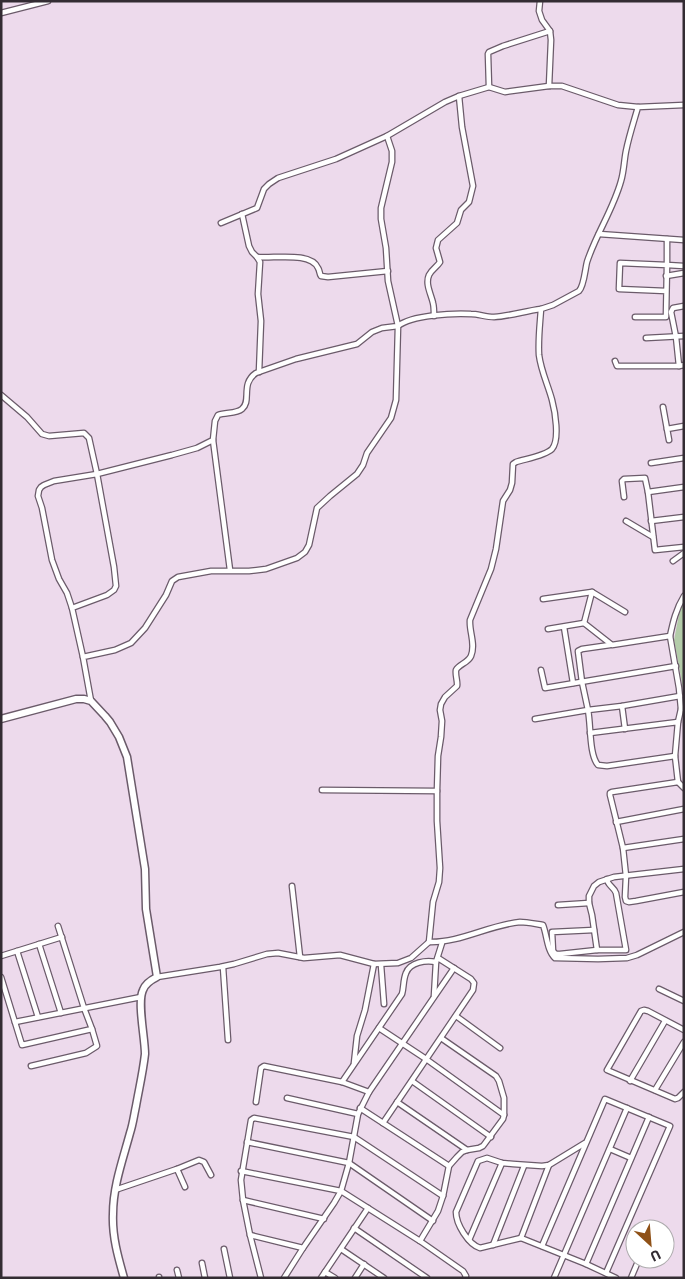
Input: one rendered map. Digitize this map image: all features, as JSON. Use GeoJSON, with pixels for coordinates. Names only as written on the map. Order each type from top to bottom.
{"type":"FeatureCollection","features":[{"type":"Feature","properties":{"kind":"street"},"geometry":{"type":"LineString","coordinates":[[1,13],[48,1]]}},
{"type":"Feature","properties":{"kind":"street"},"geometry":{"type":"LineString","coordinates":[[540,1],[539,11],[542,20],[550,31],[549,86]]}},
{"type":"Feature","properties":{"kind":"street"},"geometry":{"type":"LineString","coordinates":[[489,86],[489,52],[550,31]]}},
{"type":"Feature","properties":{"kind":"street"},"geometry":{"type":"LineString","coordinates":[[221,223],[257,208],[264,189],[278,178],[336,159],[387,136],[445,102],[489,86],[504,92],[562,86],[618,105],[638,107],[684,105]]}},
{"type":"Feature","properties":{"kind":"street"},"geometry":{"type":"LineString","coordinates":[[434,316],[434,305],[428,279],[431,272],[440,262],[436,244],[441,237],[457,224],[461,210],[469,202],[473,186],[462,128],[459,96]]}},
{"type":"Feature","properties":{"kind":"street"},"geometry":{"type":"LineString","coordinates":[[230,570],[213,440],[215,421],[217,416],[223,413],[242,410],[246,399],[247,384],[251,376],[296,359],[357,344],[372,332],[382,328],[398,326],[420,318],[455,314],[492,317],[541,309],[579,292],[582,289],[588,262],[621,181],[638,107]]}},
{"type":"Feature","properties":{"kind":"street"},"geometry":{"type":"LineString","coordinates":[[83,658],[115,650],[131,643],[145,628],[175,578],[196,573],[266,569],[297,558],[305,552],[309,545],[317,508],[357,474],[363,465],[366,453],[391,418],[396,400],[398,326],[388,281],[386,248],[381,219],[381,208],[392,162],[392,151],[387,136]]}},
{"type":"Feature","properties":{"kind":"street"},"geometry":{"type":"LineString","coordinates":[[242,214],[248,246],[257,257],[260,266],[258,294],[261,321],[259,372]]}},
{"type":"Feature","properties":{"kind":"street"},"geometry":{"type":"LineString","coordinates":[[599,234],[684,240]]}},
{"type":"Feature","properties":{"kind":"street"},"geometry":{"type":"LineString","coordinates":[[635,317],[666,317],[667,239]]}},
{"type":"Feature","properties":{"kind":"street"},"geometry":{"type":"LineString","coordinates":[[257,257],[303,258],[318,267],[320,274],[324,277],[388,271]]}},
{"type":"Feature","properties":{"kind":"street"},"geometry":{"type":"LineString","coordinates":[[666,291],[619,289],[620,263],[684,266]]}},
{"type":"Feature","properties":{"kind":"street"},"geometry":{"type":"LineString","coordinates":[[666,276],[684,273]]}},
{"type":"Feature","properties":{"kind":"street"},"geometry":{"type":"LineString","coordinates":[[615,361],[618,366],[681,365],[671,312],[673,308],[684,306]]}},
{"type":"Feature","properties":{"kind":"street"},"geometry":{"type":"LineString","coordinates":[[124,1278],[113,1229],[112,1214],[115,1190],[131,1130],[143,1070],[145,1040],[141,996],[145,986],[156,977],[223,967],[267,954],[278,953],[316,958],[340,955],[380,965],[404,962],[418,953],[429,942],[433,902],[439,882],[440,868],[436,821],[436,791],[441,737],[441,704],[445,697],[457,686],[456,670],[468,661],[472,654],[473,641],[470,620],[491,569],[504,501],[512,482],[513,464],[544,454],[555,443],[556,429],[552,400],[544,380],[539,357],[538,334],[541,309]]}},
{"type":"Feature","properties":{"kind":"street"},"geometry":{"type":"LineString","coordinates":[[646,338],[684,336]]}},
{"type":"Feature","properties":{"kind":"street"},"geometry":{"type":"LineString","coordinates":[[1,395],[27,417],[42,434],[49,436],[81,433],[86,434],[89,438],[116,586],[107,595],[72,608]]}},
{"type":"Feature","properties":{"kind":"street"},"geometry":{"type":"LineString","coordinates":[[663,407],[669,440]]}},
{"type":"Feature","properties":{"kind":"street"},"geometry":{"type":"LineString","coordinates":[[667,429],[684,426]]}},
{"type":"Feature","properties":{"kind":"street"},"geometry":{"type":"LineString","coordinates":[[91,701],[72,608],[52,560],[38,493],[39,490],[44,484],[97,474],[189,450],[213,440]]}},
{"type":"Feature","properties":{"kind":"street"},"geometry":{"type":"LineString","coordinates":[[651,463],[684,458]]}},
{"type":"Feature","properties":{"kind":"street"},"geometry":{"type":"LineString","coordinates":[[624,497],[622,481],[624,479],[645,478],[655,550],[684,547]]}},
{"type":"Feature","properties":{"kind":"street"},"geometry":{"type":"LineString","coordinates":[[648,492],[684,487]]}},
{"type":"Feature","properties":{"kind":"street"},"geometry":{"type":"LineString","coordinates":[[651,521],[684,517]]}},
{"type":"Feature","properties":{"kind":"street"},"geometry":{"type":"LineString","coordinates":[[626,521],[653,537]]}},
{"type":"Feature","properties":{"kind":"street"},"geometry":{"type":"LineString","coordinates":[[673,561],[684,553]]}},
{"type":"Feature","properties":{"kind":"street"},"geometry":{"type":"LineString","coordinates":[[584,624],[592,592]]}},
{"type":"Feature","properties":{"kind":"street"},"geometry":{"type":"LineString","coordinates":[[543,599],[592,592],[625,612]]}},
{"type":"Feature","properties":{"kind":"street"},"geometry":{"type":"LineString","coordinates":[[684,596],[678,605],[670,636],[682,709],[678,722],[675,756],[678,782],[684,788]]}},
{"type":"Feature","properties":{"kind":"street"},"geometry":{"type":"LineString","coordinates":[[548,630],[584,624],[612,645]]}},
{"type":"Feature","properties":{"kind":"street"},"geometry":{"type":"LineString","coordinates":[[564,628],[572,683]]}},
{"type":"Feature","properties":{"kind":"street"},"geometry":{"type":"LineString","coordinates":[[670,636],[578,651],[590,720],[594,759],[598,765],[675,756]]}},
{"type":"Feature","properties":{"kind":"street"},"geometry":{"type":"LineString","coordinates":[[542,670],[544,688],[676,666]]}},
{"type":"Feature","properties":{"kind":"street"},"geometry":{"type":"LineString","coordinates":[[535,718],[680,696]]}},
{"type":"Feature","properties":{"kind":"street"},"geometry":{"type":"LineString","coordinates":[[1,719],[76,699],[84,699],[91,701],[115,730],[127,757],[146,868],[146,909],[156,977]]}},
{"type":"Feature","properties":{"kind":"street"},"geometry":{"type":"LineString","coordinates":[[622,706],[625,729]]}},
{"type":"Feature","properties":{"kind":"street"},"geometry":{"type":"LineString","coordinates":[[590,733],[678,722]]}},
{"type":"Feature","properties":{"kind":"street"},"geometry":{"type":"LineString","coordinates":[[678,782],[610,793],[623,848],[623,876],[626,900],[629,902],[684,892]]}},
{"type":"Feature","properties":{"kind":"street"},"geometry":{"type":"LineString","coordinates":[[322,790],[436,791]]}},
{"type":"Feature","properties":{"kind":"street"},"geometry":{"type":"LineString","coordinates":[[616,822],[684,809]]}},
{"type":"Feature","properties":{"kind":"street"},"geometry":{"type":"LineString","coordinates":[[623,848],[684,839]]}},
{"type":"Feature","properties":{"kind":"street"},"geometry":{"type":"LineString","coordinates":[[598,950],[589,903],[589,896],[594,886],[599,882],[614,877],[684,869]]}},
{"type":"Feature","properties":{"kind":"street"},"geometry":{"type":"LineString","coordinates":[[594,930],[552,932],[553,951],[556,954],[560,954],[598,950],[626,950],[616,893],[614,887],[607,882],[607,879]]}},
{"type":"Feature","properties":{"kind":"street"},"geometry":{"type":"LineString","coordinates":[[292,886],[300,957]]}},
{"type":"Feature","properties":{"kind":"street"},"geometry":{"type":"LineString","coordinates":[[558,905],[589,903]]}},
{"type":"Feature","properties":{"kind":"street"},"geometry":{"type":"LineString","coordinates":[[429,942],[442,943],[508,924],[522,922],[543,925],[551,955],[555,958],[608,959],[627,958],[637,955],[684,932]]}},
{"type":"Feature","properties":{"kind":"street"},"geometry":{"type":"LineString","coordinates":[[31,1066],[86,1053],[97,1046],[58,926]]}},
{"type":"Feature","properties":{"kind":"street"},"geometry":{"type":"LineString","coordinates":[[1,956],[62,937]]}},
{"type":"Feature","properties":{"kind":"street"},"geometry":{"type":"LineString","coordinates":[[434,997],[437,960],[442,943]]}},
{"type":"Feature","properties":{"kind":"street"},"geometry":{"type":"LineString","coordinates":[[39,944],[61,1013]]}},
{"type":"Feature","properties":{"kind":"street"},"geometry":{"type":"LineString","coordinates":[[17,951],[38,1017]]}},
{"type":"Feature","properties":{"kind":"street"},"geometry":{"type":"LineString","coordinates":[[342,1082],[402,994],[405,974],[408,969],[419,963],[437,960],[471,979],[474,990],[383,1123]]}},
{"type":"Feature","properties":{"kind":"street"},"geometry":{"type":"LineString","coordinates":[[354,1064],[357,1036],[365,1010],[374,964]]}},
{"type":"Feature","properties":{"kind":"street"},"geometry":{"type":"LineString","coordinates":[[380,965],[384,1004]]}},
{"type":"Feature","properties":{"kind":"street"},"geometry":{"type":"LineString","coordinates":[[223,967],[228,1040]]}},
{"type":"Feature","properties":{"kind":"street"},"geometry":{"type":"LineString","coordinates":[[284,1278],[341,1191],[349,1163],[360,1108],[454,968]]}},
{"type":"Feature","properties":{"kind":"street"},"geometry":{"type":"LineString","coordinates":[[1,977],[22,1045],[92,1029]]}},
{"type":"Feature","properties":{"kind":"street"},"geometry":{"type":"LineString","coordinates":[[659,989],[684,1001]]}},
{"type":"Feature","properties":{"kind":"street"},"geometry":{"type":"LineString","coordinates":[[16,1022],[141,996]]}},
{"type":"Feature","properties":{"kind":"street"},"geometry":{"type":"LineString","coordinates":[[684,1030],[644,1010],[641,1011],[607,1069],[608,1072],[675,1099],[684,1092]]}},
{"type":"Feature","properties":{"kind":"street"},"geometry":{"type":"LineString","coordinates":[[456,1016],[500,1048]]}},
{"type":"Feature","properties":{"kind":"street"},"geometry":{"type":"LineString","coordinates":[[630,1081],[665,1021]]}},
{"type":"Feature","properties":{"kind":"street"},"geometry":{"type":"LineString","coordinates":[[379,1028],[504,1115]]}},
{"type":"Feature","properties":{"kind":"street"},"geometry":{"type":"LineString","coordinates":[[420,1241],[438,1211],[449,1166],[457,1156],[467,1150],[484,1146],[504,1115],[504,1098],[496,1076],[441,1038]]}},
{"type":"Feature","properties":{"kind":"street"},"geometry":{"type":"LineString","coordinates":[[655,1090],[684,1042]]}},
{"type":"Feature","properties":{"kind":"street"},"geometry":{"type":"LineString","coordinates":[[256,1102],[261,1068],[264,1066],[342,1082],[369,1092]]}},
{"type":"Feature","properties":{"kind":"street"},"geometry":{"type":"LineString","coordinates":[[412,1081],[491,1137]]}},
{"type":"Feature","properties":{"kind":"street"},"geometry":{"type":"LineString","coordinates":[[287,1098],[358,1114]]}},
{"type":"Feature","properties":{"kind":"street"},"geometry":{"type":"LineString","coordinates":[[542,1246],[605,1099],[649,1117],[670,1126],[606,1273]]}},
{"type":"Feature","properties":{"kind":"street"},"geometry":{"type":"LineString","coordinates":[[397,1102],[467,1150]]}},
{"type":"Feature","properties":{"kind":"street"},"geometry":{"type":"LineString","coordinates":[[360,1108],[449,1166]]}},
{"type":"Feature","properties":{"kind":"street"},"geometry":{"type":"LineString","coordinates":[[555,1278],[627,1108]]}},
{"type":"Feature","properties":{"kind":"street"},"geometry":{"type":"LineString","coordinates":[[586,1264],[649,1117]]}},
{"type":"Feature","properties":{"kind":"street"},"geometry":{"type":"LineString","coordinates":[[261,1278],[250,1235],[240,1180],[251,1120],[254,1118],[354,1137],[443,1196]]}},
{"type":"Feature","properties":{"kind":"street"},"geometry":{"type":"LineString","coordinates":[[247,1142],[349,1163],[433,1221]]}},
{"type":"Feature","properties":{"kind":"street"},"geometry":{"type":"LineString","coordinates":[[586,1142],[549,1164],[524,1166],[502,1163],[487,1158],[478,1160],[456,1212],[456,1218],[474,1246],[480,1248],[521,1238],[616,1278]]}},
{"type":"Feature","properties":{"kind":"street"},"geometry":{"type":"LineString","coordinates":[[610,1148],[631,1158]]}},
{"type":"Feature","properties":{"kind":"street"},"geometry":{"type":"LineString","coordinates":[[115,1190],[199,1160],[202,1160],[211,1175]]}},
{"type":"Feature","properties":{"kind":"street"},"geometry":{"type":"LineString","coordinates":[[469,1240],[502,1163]]}},
{"type":"Feature","properties":{"kind":"street"},"geometry":{"type":"LineString","coordinates":[[521,1238],[549,1164]]}},
{"type":"Feature","properties":{"kind":"street"},"geometry":{"type":"LineString","coordinates":[[493,1245],[524,1166]]}},
{"type":"Feature","properties":{"kind":"street"},"geometry":{"type":"LineString","coordinates":[[177,1169],[185,1187]]}},
{"type":"Feature","properties":{"kind":"street"},"geometry":{"type":"LineString","coordinates":[[242,1171],[341,1191],[420,1241],[463,1271],[466,1276],[465,1278]]}},
{"type":"Feature","properties":{"kind":"street"},"geometry":{"type":"LineString","coordinates":[[243,1200],[324,1219]]}},
{"type":"Feature","properties":{"kind":"street"},"geometry":{"type":"LineString","coordinates":[[321,1278],[368,1208]]}},
{"type":"Feature","properties":{"kind":"street"},"geometry":{"type":"LineString","coordinates":[[354,1228],[427,1278]]}},
{"type":"Feature","properties":{"kind":"street"},"geometry":{"type":"LineString","coordinates":[[250,1235],[303,1248]]}},
{"type":"Feature","properties":{"kind":"street"},"geometry":{"type":"LineString","coordinates":[[224,1249],[230,1278]]}},
{"type":"Feature","properties":{"kind":"street"},"geometry":{"type":"LineString","coordinates":[[341,1249],[384,1278]]}},
{"type":"Feature","properties":{"kind":"street"},"geometry":{"type":"LineString","coordinates":[[202,1263],[205,1278]]}},
{"type":"Feature","properties":{"kind":"street"},"geometry":{"type":"LineString","coordinates":[[355,1278],[364,1264]]}},
{"type":"Feature","properties":{"kind":"street"},"geometry":{"type":"LineString","coordinates":[[177,1270],[179,1278]]}},
{"type":"Feature","properties":{"kind":"street"},"geometry":{"type":"LineString","coordinates":[[325,1272],[335,1278]]}},
{"type":"Feature","properties":{"kind":"green space"},"geometry":{"type":"Polygon","coordinates":[[[684,604],[684,694],[674,640],[680,609],[684,604]]]}}]}
